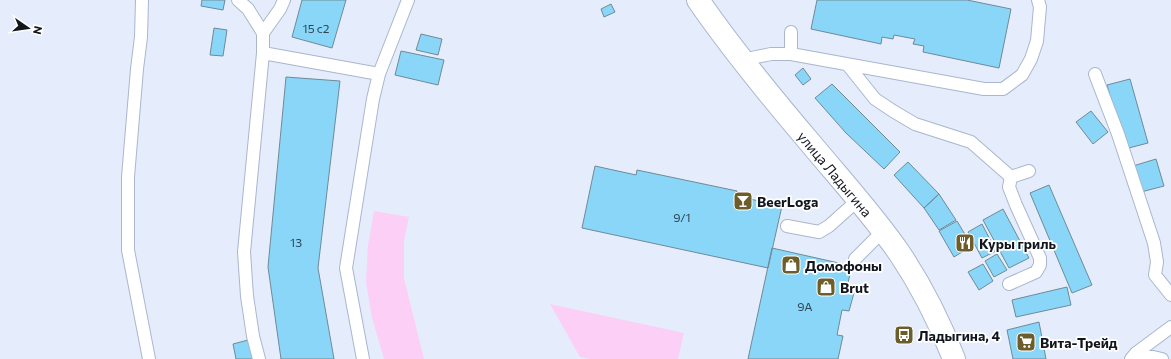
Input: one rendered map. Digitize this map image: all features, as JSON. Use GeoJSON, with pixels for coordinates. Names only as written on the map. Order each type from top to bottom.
{"type":"FeatureCollection","features":[{"type":"Feature","properties":{"kind":"street","name":"улица Ладыгина"},"geometry":{"type":"LineString","coordinates":[[698,0],[742,60],[858,200],[900,254],[936,317],[954,359]]}},
{"type":"Feature","properties":{"kind":"lane"},"geometry":{"type":"LineString","coordinates":[[142,0],[141,37],[128,177],[128,250],[149,359]]}},
{"type":"Feature","properties":{"kind":"lane"},"geometry":{"type":"LineString","coordinates":[[238,0],[248,9],[262,33],[262,53],[244,252],[249,309],[253,336],[259,359]]}},
{"type":"Feature","properties":{"kind":"lane"},"geometry":{"type":"LineString","coordinates":[[262,33],[280,9],[284,0]]}},
{"type":"Feature","properties":{"kind":"lane"},"geometry":{"type":"LineString","coordinates":[[363,359],[346,268],[373,99],[379,74],[408,0]]}},
{"type":"Feature","properties":{"kind":"lane"},"geometry":{"type":"LineString","coordinates":[[742,60],[771,54],[791,54],[984,89],[1003,89],[1022,76],[1031,59],[1037,41],[1040,7],[1038,0]]}},
{"type":"Feature","properties":{"kind":"lane"},"geometry":{"type":"LineString","coordinates":[[791,32],[791,54]]}},
{"type":"Feature","properties":{"kind":"lane"},"geometry":{"type":"LineString","coordinates":[[262,53],[379,74]]}},
{"type":"Feature","properties":{"kind":"lane"},"geometry":{"type":"LineString","coordinates":[[847,64],[875,99],[915,124],[971,142],[1011,178]]}},
{"type":"Feature","properties":{"kind":"lane"},"geometry":{"type":"LineString","coordinates":[[1095,74],[1120,141],[1154,243],[1157,262],[1155,274],[1171,295]]}},
{"type":"Feature","properties":{"kind":"lane"},"geometry":{"type":"LineString","coordinates":[[1011,178],[1029,171]]}},
{"type":"Feature","properties":{"kind":"lane"},"geometry":{"type":"LineString","coordinates":[[1009,284],[1036,272],[1040,265],[1040,258],[1009,187],[1011,178]]}},
{"type":"Feature","properties":{"kind":"lane"},"geometry":{"type":"LineString","coordinates":[[787,226],[819,232],[829,226],[858,200]]}},
{"type":"Feature","properties":{"kind":"lane"},"geometry":{"type":"LineString","coordinates":[[855,259],[883,231]]}},
{"type":"Feature","properties":{"kind":"lane"},"geometry":{"type":"LineString","coordinates":[[1133,356],[1171,327]]}},
{"type":"Feature","properties":{"kind":"lane"},"geometry":{"type":"LineString","coordinates":[[1133,356],[1162,359]]}},
{"type":"Feature","properties":{"kind":"shaded area"},"geometry":{"type":"Polygon","coordinates":[[[374,211],[409,217],[404,241],[404,278],[424,359],[384,359],[372,318],[366,282],[368,245],[374,211]]]}},
{"type":"Feature","properties":{"kind":"shaded area"},"geometry":{"type":"Polygon","coordinates":[[[550,304],[684,333],[678,359],[590,359],[580,357],[550,304]]]}},
{"type":"Feature","properties":{"kind":"building"},"geometry":{"type":"Polygon","coordinates":[[[202,0],[225,0],[223,10],[201,6],[202,0]]]}},
{"type":"Feature","properties":{"kind":"building"},"geometry":{"type":"Polygon","coordinates":[[[302,0],[346,0],[332,48],[292,37],[302,0]]]}},
{"type":"Feature","properties":{"kind":"building"},"geometry":{"type":"Polygon","coordinates":[[[817,0],[967,0],[1011,9],[999,68],[923,52],[924,46],[913,44],[915,39],[894,35],[893,39],[882,37],[881,44],[811,29],[817,0]]]}},
{"type":"Feature","properties":{"kind":"building"},"geometry":{"type":"Polygon","coordinates":[[[611,4],[615,12],[604,17],[601,9],[611,4]]]}},
{"type":"Feature","properties":{"kind":"building"},"geometry":{"type":"Polygon","coordinates":[[[214,28],[227,30],[223,56],[210,55],[214,28]]]}},
{"type":"Feature","properties":{"kind":"building"},"geometry":{"type":"Polygon","coordinates":[[[421,34],[442,39],[438,55],[416,50],[421,34]]]}},
{"type":"Feature","properties":{"kind":"building"},"geometry":{"type":"Polygon","coordinates":[[[401,51],[444,60],[438,85],[395,75],[401,51]]]}},
{"type":"Feature","properties":{"kind":"building"},"geometry":{"type":"Polygon","coordinates":[[[803,68],[811,79],[803,85],[795,75],[803,68]]]}},
{"type":"Feature","properties":{"kind":"building"},"geometry":{"type":"Polygon","coordinates":[[[286,77],[340,81],[318,268],[334,359],[281,359],[268,267],[286,77]]]}},
{"type":"Feature","properties":{"kind":"building"},"geometry":{"type":"Polygon","coordinates":[[[1130,79],[1148,143],[1125,149],[1107,85],[1130,79]]]}},
{"type":"Feature","properties":{"kind":"building"},"geometry":{"type":"Polygon","coordinates":[[[832,84],[900,152],[884,169],[846,133],[815,98],[832,84]]]}},
{"type":"Feature","properties":{"kind":"building"},"geometry":{"type":"Polygon","coordinates":[[[1091,111],[1108,132],[1093,144],[1076,122],[1091,111]]]}},
{"type":"Feature","properties":{"kind":"building"},"geometry":{"type":"Polygon","coordinates":[[[1156,159],[1164,186],[1141,192],[1133,166],[1156,159]]]}},
{"type":"Feature","properties":{"kind":"building"},"geometry":{"type":"Polygon","coordinates":[[[908,162],[939,194],[924,208],[894,175],[908,162]]]}},
{"type":"Feature","properties":{"kind":"building"},"geometry":{"type":"Polygon","coordinates":[[[595,166],[636,175],[637,170],[737,191],[736,196],[782,206],[768,268],[582,228],[595,166]]]}},
{"type":"Feature","properties":{"kind":"building"},"geometry":{"type":"Polygon","coordinates":[[[1049,185],[1092,285],[1072,293],[1030,193],[1049,185]]]}},
{"type":"Feature","properties":{"kind":"building"},"geometry":{"type":"Polygon","coordinates":[[[939,194],[956,220],[939,230],[924,208],[939,194]]]}},
{"type":"Feature","properties":{"kind":"building"},"geometry":{"type":"Polygon","coordinates":[[[1003,209],[1029,258],[1009,268],[983,220],[1003,209]]]}},
{"type":"Feature","properties":{"kind":"building"},"geometry":{"type":"Polygon","coordinates":[[[957,221],[972,246],[954,257],[939,231],[957,221]]]}},
{"type":"Feature","properties":{"kind":"building"},"geometry":{"type":"Polygon","coordinates":[[[982,224],[996,251],[982,258],[968,232],[982,224]]]}},
{"type":"Feature","properties":{"kind":"building"},"geometry":{"type":"Polygon","coordinates":[[[772,248],[852,266],[846,291],[854,293],[849,311],[842,310],[837,335],[843,336],[838,359],[748,359],[772,248]]]}},
{"type":"Feature","properties":{"kind":"building"},"geometry":{"type":"Polygon","coordinates":[[[997,254],[1007,270],[994,277],[985,261],[997,254]]]}},
{"type":"Feature","properties":{"kind":"building"},"geometry":{"type":"Polygon","coordinates":[[[983,264],[993,281],[979,290],[968,272],[983,264]]]}},
{"type":"Feature","properties":{"kind":"building"},"geometry":{"type":"Polygon","coordinates":[[[1067,287],[1071,305],[1016,317],[1012,300],[1067,287]]]}},
{"type":"Feature","properties":{"kind":"building","name":"Вита-Трейд"},"geometry":{"type":"Polygon","coordinates":[[[1039,322],[1046,359],[1013,359],[1007,330],[1039,322]]]}},
{"type":"Feature","properties":{"kind":"building"},"geometry":{"type":"Polygon","coordinates":[[[248,340],[253,359],[236,359],[233,344],[248,340]]]}},
{"type":"Feature","properties":{"kind":"place","name":"BeerLoga"},"geometry":{"type":"Point","coordinates":[743,201]}},
{"type":"Feature","properties":{"kind":"place","name":"Куры гриль"},"geometry":{"type":"Point","coordinates":[965,243]}},
{"type":"Feature","properties":{"kind":"place","name":"Домофоны"},"geometry":{"type":"Point","coordinates":[791,265]}},
{"type":"Feature","properties":{"kind":"place","name":"Brut"},"geometry":{"type":"Point","coordinates":[826,287]}},
{"type":"Feature","properties":{"kind":"place","name":"Ладыгина, 4"},"geometry":{"type":"Point","coordinates":[904,335]}},
{"type":"Feature","properties":{"kind":"place","name":"Вита-Трейд"},"geometry":{"type":"Point","coordinates":[1026,342]}}]}
